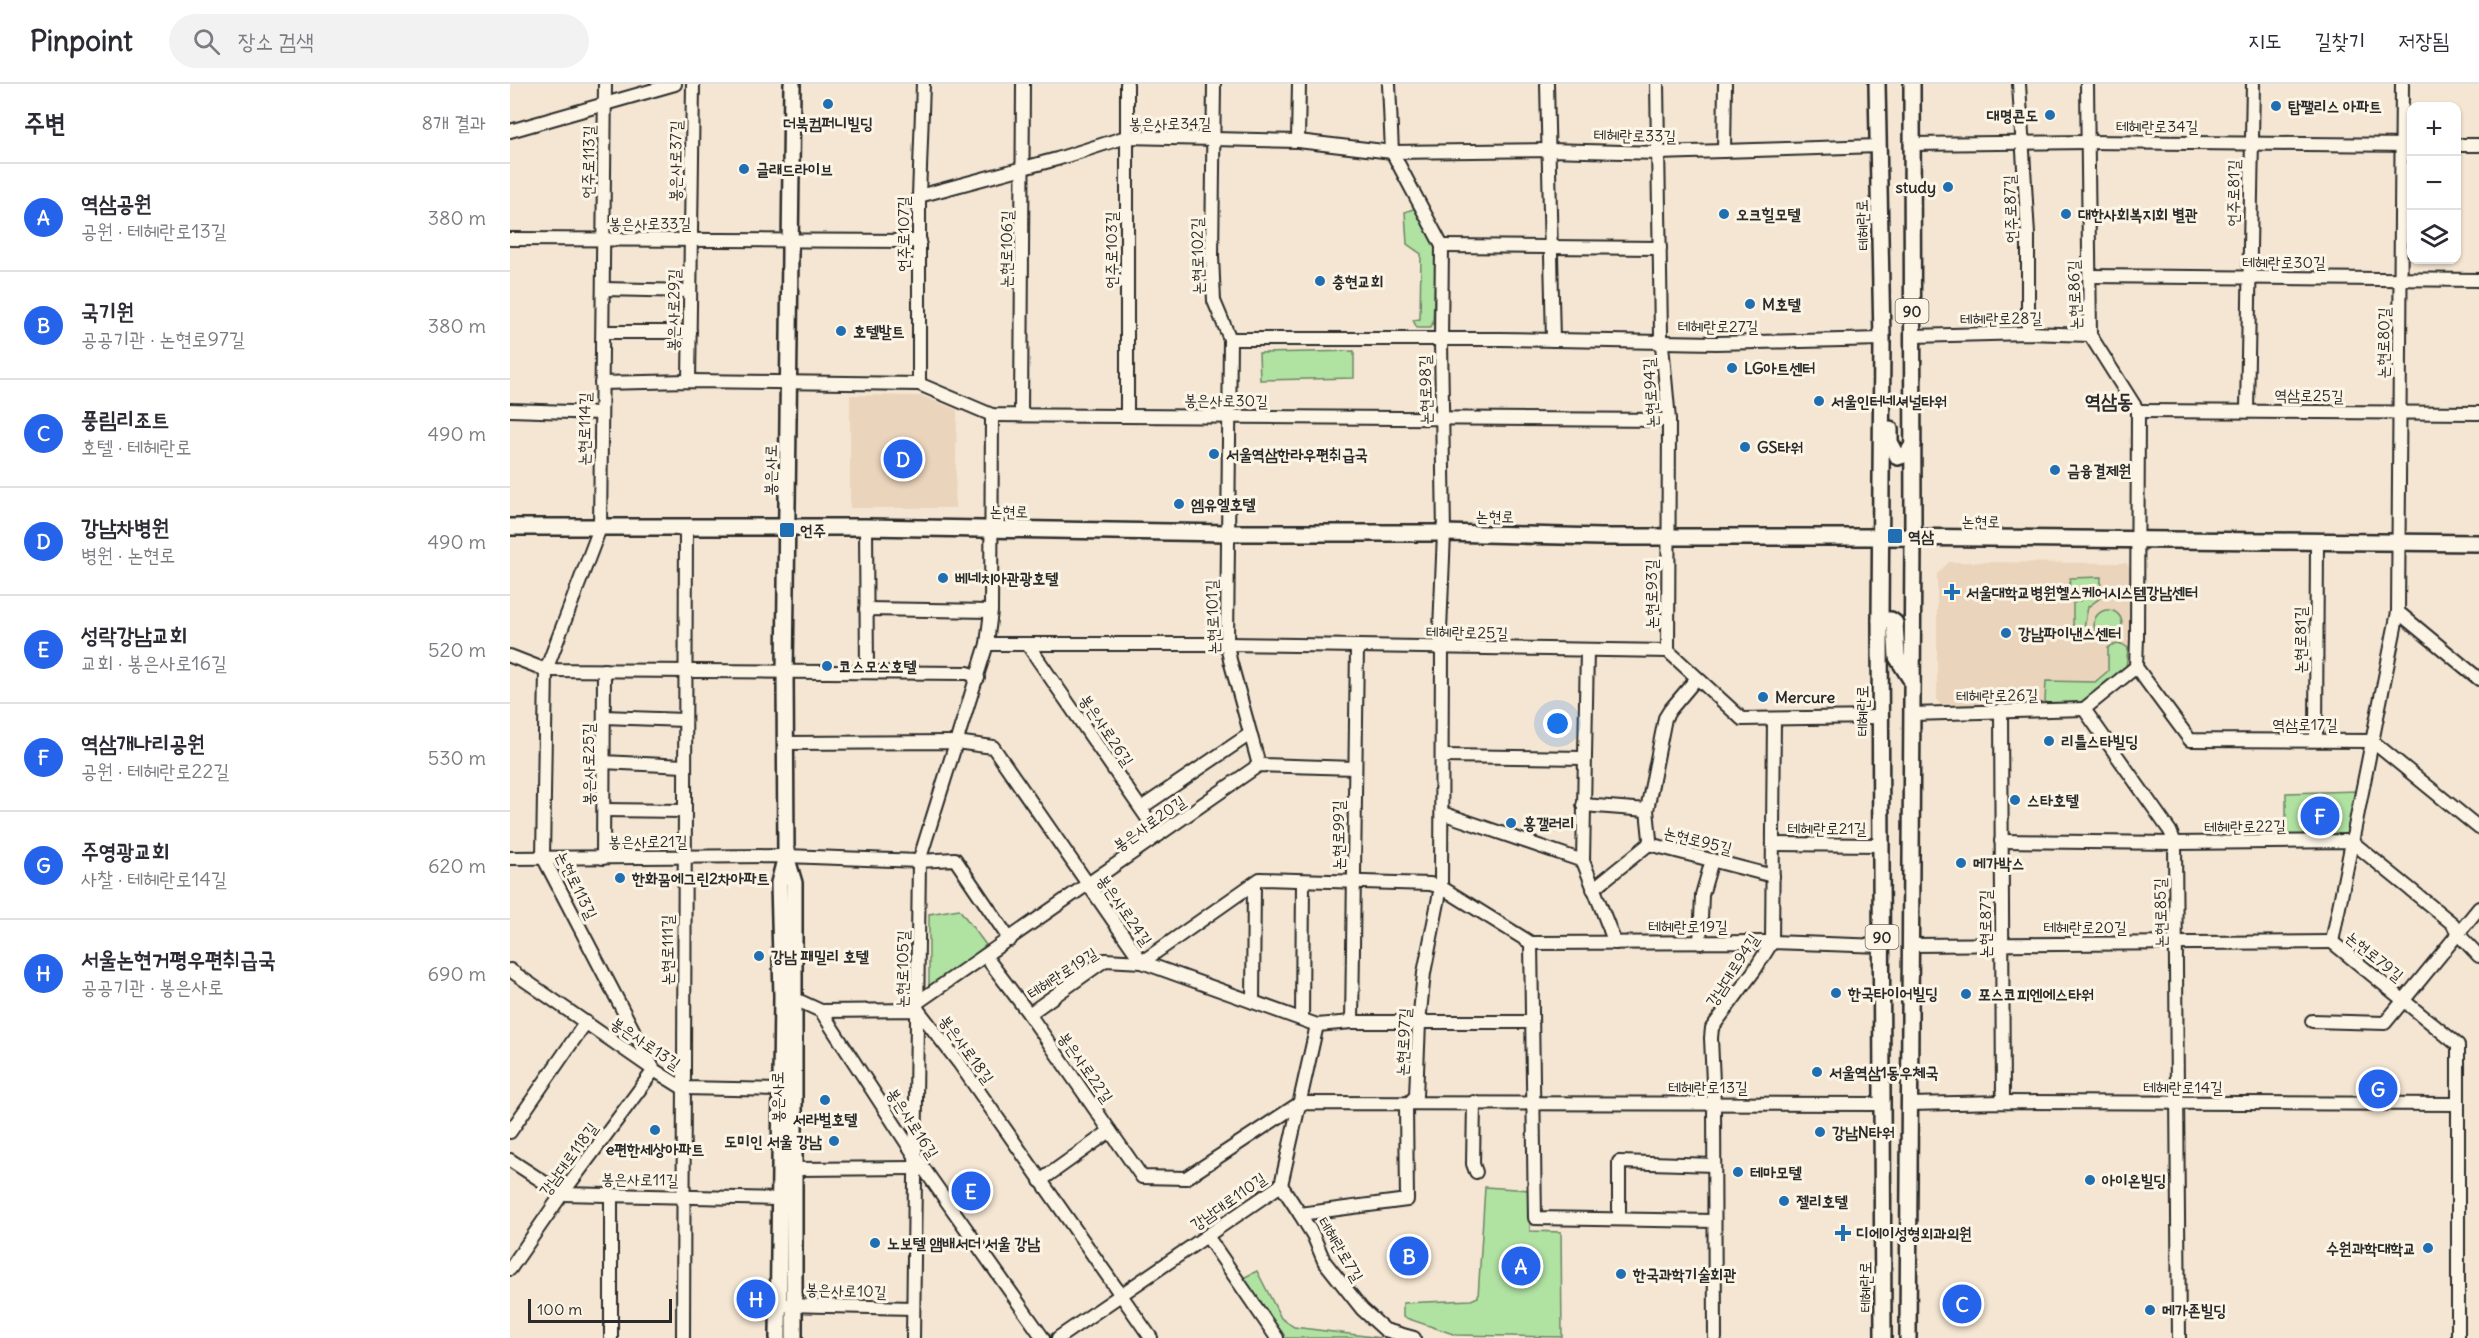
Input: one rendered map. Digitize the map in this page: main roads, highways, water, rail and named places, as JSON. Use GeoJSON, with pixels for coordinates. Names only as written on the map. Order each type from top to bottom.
{"type":"FeatureCollection","features":[{"type":"Feature","properties":{"kind":"main road","name":"봉은사로"},"geometry":{"type":"LineString","coordinates":[[778,1338],[782,996],[779,883],[786,856],[785,673],[792,84]]}},
{"type":"Feature","properties":{"kind":"main road","name":"테헤란로"},"geometry":{"type":"LineString","coordinates":[[1877,84],[1882,339],[1880,717],[1883,1338]]}},
{"type":"Feature","properties":{"kind":"main road","name":"90"},"geometry":{"type":"LineString","coordinates":[[1908,1338],[1913,538],[1912,84]]}},
{"type":"Feature","properties":{"kind":"main road"},"geometry":{"type":"LineString","coordinates":[[1882,383],[1888,391],[1890,402],[1890,442],[1894,452],[1902,457],[1913,445]]}},
{"type":"Feature","properties":{"kind":"main road","name":"논현로"},"geometry":{"type":"LineString","coordinates":[[510,527],[866,527],[1228,532],[1444,532],[1669,537],[2479,543]]}},
{"type":"Feature","properties":{"kind":"main road"},"geometry":{"type":"LineString","coordinates":[[1880,620],[1891,620],[1894,623],[1897,657],[1912,681]]}},
{"type":"Feature","properties":{"kind":"main road","name":"봉은사로"},"geometry":{"type":"LineString","coordinates":[[786,856],[794,883],[794,1338]]}},
{"type":"Feature","properties":{"kind":"place","name":"더북컴퍼니빌딩"},"geometry":{"type":"Point","coordinates":[828,104]}},
{"type":"Feature","properties":{"kind":"place","name":"탑팰리스 아파트"},"geometry":{"type":"Point","coordinates":[2276,106]}},
{"type":"Feature","properties":{"kind":"place","name":"대명콘도"},"geometry":{"type":"Point","coordinates":[2050,115]}},
{"type":"Feature","properties":{"kind":"place","name":"글래드라이브"},"geometry":{"type":"Point","coordinates":[744,169]}},
{"type":"Feature","properties":{"kind":"place","name":"study"},"geometry":{"type":"Point","coordinates":[1948,187]}},
{"type":"Feature","properties":{"kind":"place","name":"오크힐모텔"},"geometry":{"type":"Point","coordinates":[1724,214]}},
{"type":"Feature","properties":{"kind":"place","name":"대한사회복지회 별관"},"geometry":{"type":"Point","coordinates":[2066,214]}},
{"type":"Feature","properties":{"kind":"place","name":"충현교회"},"geometry":{"type":"Point","coordinates":[1320,281]}},
{"type":"Feature","properties":{"kind":"place","name":"M호텔"},"geometry":{"type":"Point","coordinates":[1750,304]}},
{"type":"Feature","properties":{"kind":"place","name":"호텔발트"},"geometry":{"type":"Point","coordinates":[841,331]}},
{"type":"Feature","properties":{"kind":"place","name":"LG아트센터"},"geometry":{"type":"Point","coordinates":[1732,368]}},
{"type":"Feature","properties":{"kind":"place","name":"서울인터네셔널타워"},"geometry":{"type":"Point","coordinates":[1819,401]}},
{"type":"Feature","properties":{"kind":"place","name":"GS타워"},"geometry":{"type":"Point","coordinates":[1745,447]}},
{"type":"Feature","properties":{"kind":"place","name":"서울역삼한라우편취급국"},"geometry":{"type":"Point","coordinates":[1214,454]}},
{"type":"Feature","properties":{"kind":"place","name":"강남차병원"},"geometry":{"type":"Point","coordinates":[903,459]}},
{"type":"Feature","properties":{"kind":"place","name":"금융결제원"},"geometry":{"type":"Point","coordinates":[2055,470]}},
{"type":"Feature","properties":{"kind":"place","name":"엠유엘호텔"},"geometry":{"type":"Point","coordinates":[1179,504]}},
{"type":"Feature","properties":{"kind":"place","name":"언주"},"geometry":{"type":"Point","coordinates":[787,530]}},
{"type":"Feature","properties":{"kind":"place","name":"역삼"},"geometry":{"type":"Point","coordinates":[1895,536]}},
{"type":"Feature","properties":{"kind":"place","name":"베네치아관광호텔"},"geometry":{"type":"Point","coordinates":[943,578]}},
{"type":"Feature","properties":{"kind":"place","name":"서울대학교병원헬스케어시스템강남센터"},"geometry":{"type":"Point","coordinates":[1952,592]}},
{"type":"Feature","properties":{"kind":"place","name":"강남파이낸스센터"},"geometry":{"type":"Point","coordinates":[2006,633]}},
{"type":"Feature","properties":{"kind":"place","name":"코스모스호텔"},"geometry":{"type":"Point","coordinates":[827,666]}},
{"type":"Feature","properties":{"kind":"place","name":"Mercure"},"geometry":{"type":"Point","coordinates":[1763,697]}},
{"type":"Feature","properties":{"kind":"place","name":"리틀스타빌딩"},"geometry":{"type":"Point","coordinates":[2049,741]}},
{"type":"Feature","properties":{"kind":"place","name":"스타호텔"},"geometry":{"type":"Point","coordinates":[2015,800]}},
{"type":"Feature","properties":{"kind":"place","name":"역삼개나리공원"},"geometry":{"type":"Point","coordinates":[2320,816]}},
{"type":"Feature","properties":{"kind":"place","name":"홍갤러리"},"geometry":{"type":"Point","coordinates":[1511,823]}},
{"type":"Feature","properties":{"kind":"place","name":"메가박스"},"geometry":{"type":"Point","coordinates":[1961,863]}},
{"type":"Feature","properties":{"kind":"place","name":"한화꿈에그린2차아파트"},"geometry":{"type":"Point","coordinates":[620,878]}},
{"type":"Feature","properties":{"kind":"place","name":"강남 패밀리 호텔"},"geometry":{"type":"Point","coordinates":[759,956]}},
{"type":"Feature","properties":{"kind":"place","name":"한국타이어빌딩"},"geometry":{"type":"Point","coordinates":[1836,993]}},
{"type":"Feature","properties":{"kind":"place","name":"포스코피엔에스타워"},"geometry":{"type":"Point","coordinates":[1966,994]}},
{"type":"Feature","properties":{"kind":"place","name":"서울역삼1동우체국"},"geometry":{"type":"Point","coordinates":[1817,1072]}},
{"type":"Feature","properties":{"kind":"place","name":"주영광교회"},"geometry":{"type":"Point","coordinates":[2378,1089]}},
{"type":"Feature","properties":{"kind":"place","name":"서라벌호텔"},"geometry":{"type":"Point","coordinates":[825,1100]}},
{"type":"Feature","properties":{"kind":"place","name":"e편한세상아파트"},"geometry":{"type":"Point","coordinates":[655,1130]}},
{"type":"Feature","properties":{"kind":"place","name":"강남N타워"},"geometry":{"type":"Point","coordinates":[1820,1132]}},
{"type":"Feature","properties":{"kind":"place","name":"도미인 서울 강남"},"geometry":{"type":"Point","coordinates":[834,1141]}},
{"type":"Feature","properties":{"kind":"place","name":"테마모텔"},"geometry":{"type":"Point","coordinates":[1738,1172]}},
{"type":"Feature","properties":{"kind":"place","name":"아이온빌딩"},"geometry":{"type":"Point","coordinates":[2090,1180]}},
{"type":"Feature","properties":{"kind":"place","name":"성락강남교회"},"geometry":{"type":"Point","coordinates":[971,1191]}},
{"type":"Feature","properties":{"kind":"place","name":"젤리호텔"},"geometry":{"type":"Point","coordinates":[1784,1201]}},
{"type":"Feature","properties":{"kind":"place","name":"디에이성형외과의원"},"geometry":{"type":"Point","coordinates":[1843,1233]}},
{"type":"Feature","properties":{"kind":"place","name":"노보텔 앰배서더 서울 강남"},"geometry":{"type":"Point","coordinates":[875,1243]}},
{"type":"Feature","properties":{"kind":"place","name":"수원과학대학교"},"geometry":{"type":"Point","coordinates":[2428,1248]}},
{"type":"Feature","properties":{"kind":"place","name":"국기원"},"geometry":{"type":"Point","coordinates":[1409,1256]}},
{"type":"Feature","properties":{"kind":"place","name":"역삼공원"},"geometry":{"type":"Point","coordinates":[1521,1266]}},
{"type":"Feature","properties":{"kind":"place","name":"한국과학기술회관"},"geometry":{"type":"Point","coordinates":[1621,1274]}},
{"type":"Feature","properties":{"kind":"place","name":"서울논현거평우편취급국"},"geometry":{"type":"Point","coordinates":[756,1299]}},
{"type":"Feature","properties":{"kind":"place","name":"풍림리조트"},"geometry":{"type":"Point","coordinates":[1962,1304]}},
{"type":"Feature","properties":{"kind":"place","name":"메가존빌딩"},"geometry":{"type":"Point","coordinates":[2150,1310]}},
{"type":"Feature","properties":{"kind":"district","name":"역삼동"},"geometry":{"type":"Point","coordinates":[2109,400]}}]}
